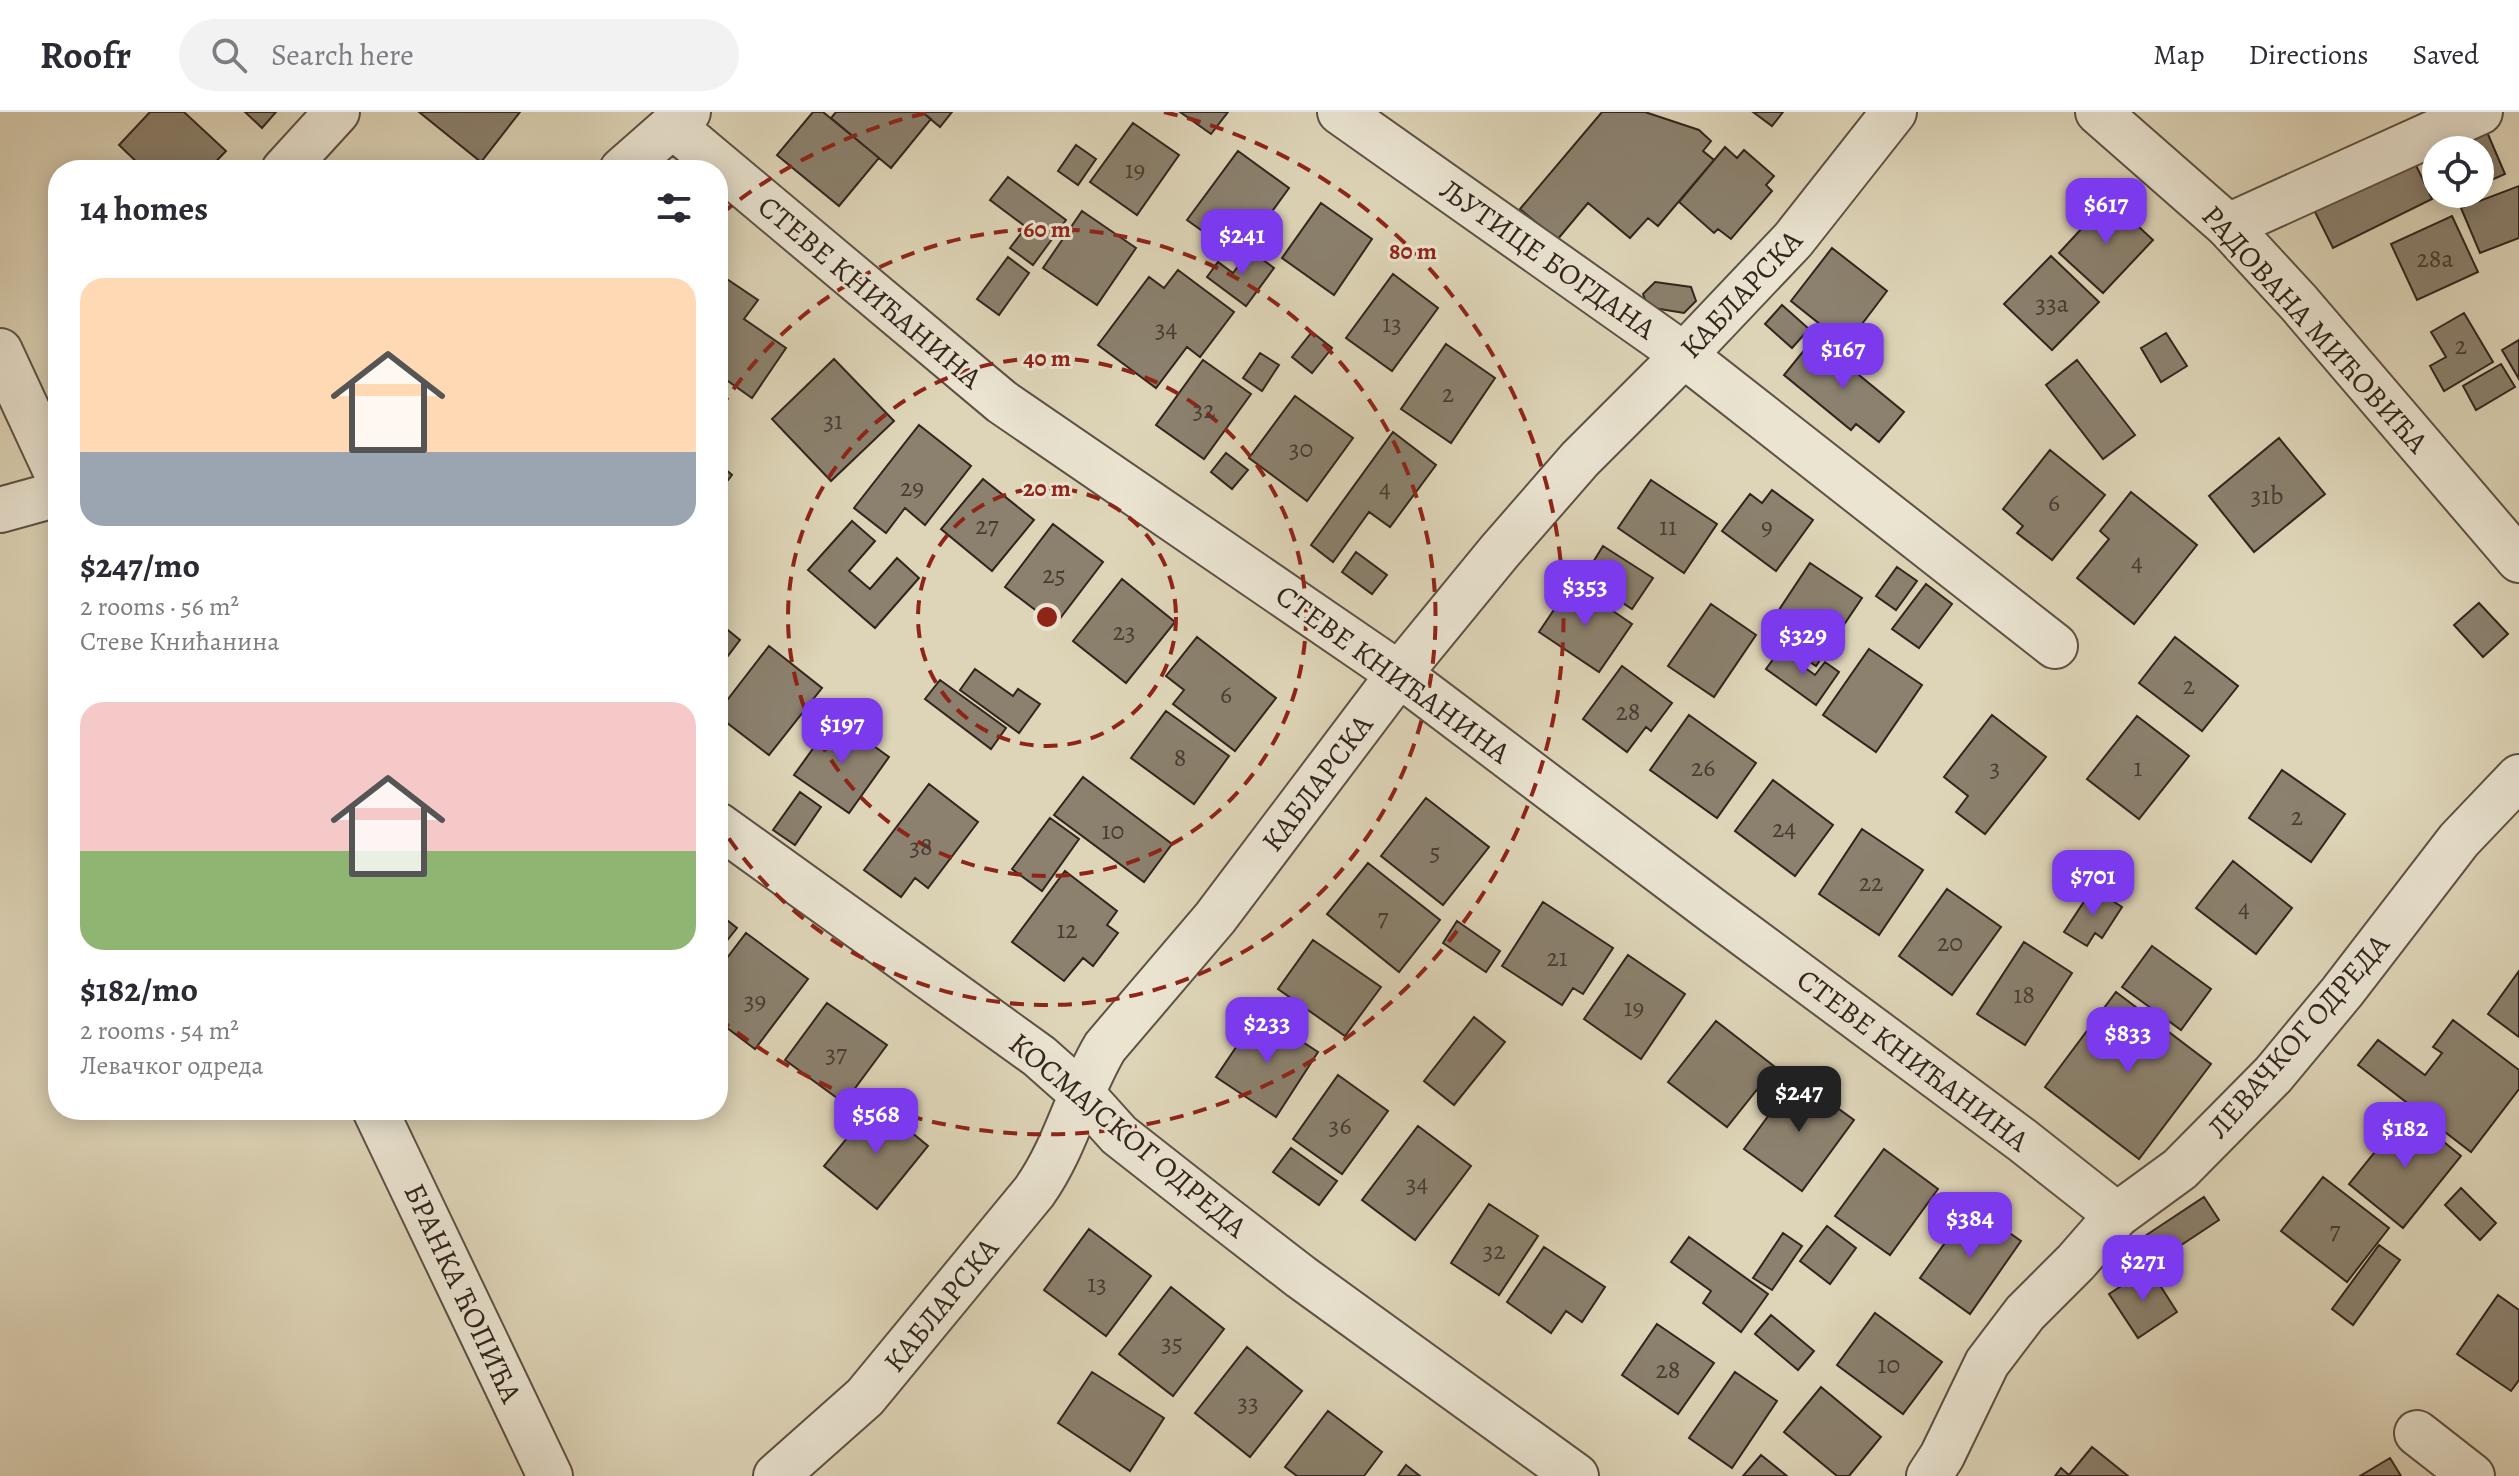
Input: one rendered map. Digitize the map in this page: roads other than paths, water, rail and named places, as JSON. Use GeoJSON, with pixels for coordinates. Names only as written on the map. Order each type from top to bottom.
{"type":"FeatureCollection","features":[{"type":"Feature","properties":{"kind":"street"},"geometry":{"type":"LineString","coordinates":[[293,160],[337,112]]}},
{"type":"Feature","properties":{"kind":"street","name":"ЉУТИЦЕ БОГДАНА"},"geometry":{"type":"LineString","coordinates":[[1340,112],[1684,355],[2055,646]]}},
{"type":"Feature","properties":{"kind":"street","name":"КАБЛАРСКА"},"geometry":{"type":"LineString","coordinates":[[776,1476],[865,1397],[1034,1192],[1051,1168],[1092,1069],[1105,1047],[1215,918],[1399,674],[1580,459],[1793,240],[1894,112]]}},
{"type":"Feature","properties":{"kind":"street","name":"РАДОВАНА МИЋОВИЋА"},"geometry":{"type":"LineString","coordinates":[[2098,112],[2228,226],[2299,303],[2519,560]]}},
{"type":"Feature","properties":{"kind":"street"},"geometry":{"type":"LineString","coordinates":[[2228,226],[2480,112]]}},
{"type":"Feature","properties":{"kind":"street"},"geometry":{"type":"LineString","coordinates":[[634,160],[681,119]]}},
{"type":"Feature","properties":{"kind":"street","name":"СТЕВЕ КНИЋАНИНА"},"geometry":{"type":"LineString","coordinates":[[681,119],[728,160]]}},
{"type":"Feature","properties":{"kind":"street","name":"СТЕВЕ КНИЋАНИНА"},"geometry":{"type":"LineString","coordinates":[[728,160],[1002,402],[1399,674],[2022,1140],[2117,1215]]}},
{"type":"Feature","properties":{"kind":"street"},"geometry":{"type":"LineString","coordinates":[[0,351],[48,454]]}},
{"type":"Feature","properties":{"kind":"street"},"geometry":{"type":"LineString","coordinates":[[0,510],[48,497]]}},
{"type":"Feature","properties":{"kind":"street","name":"ЛЕВАЧКОГ ОДРЕДА"},"geometry":{"type":"LineString","coordinates":[[1929,1476],[1942,1456],[1987,1363],[2025,1313],[2117,1215],[2180,1169],[2273,1075],[2342,992],[2459,840],[2519,777]]}},
{"type":"Feature","properties":{"kind":"street","name":"КОСМАЈСКОГ ОДРЕДА"},"geometry":{"type":"LineString","coordinates":[[728,832],[1039,1056],[1083,1095],[1119,1135],[1301,1277],[1576,1476]]}},
{"type":"Feature","properties":{"kind":"street","name":"БРАНКА ЋОПИЋА"},"geometry":{"type":"LineString","coordinates":[[380,1120],[550,1476]]}},
{"type":"Feature","properties":{"kind":"street"},"geometry":{"type":"LineString","coordinates":[[2417,1433],[2472,1476]]}}]}
